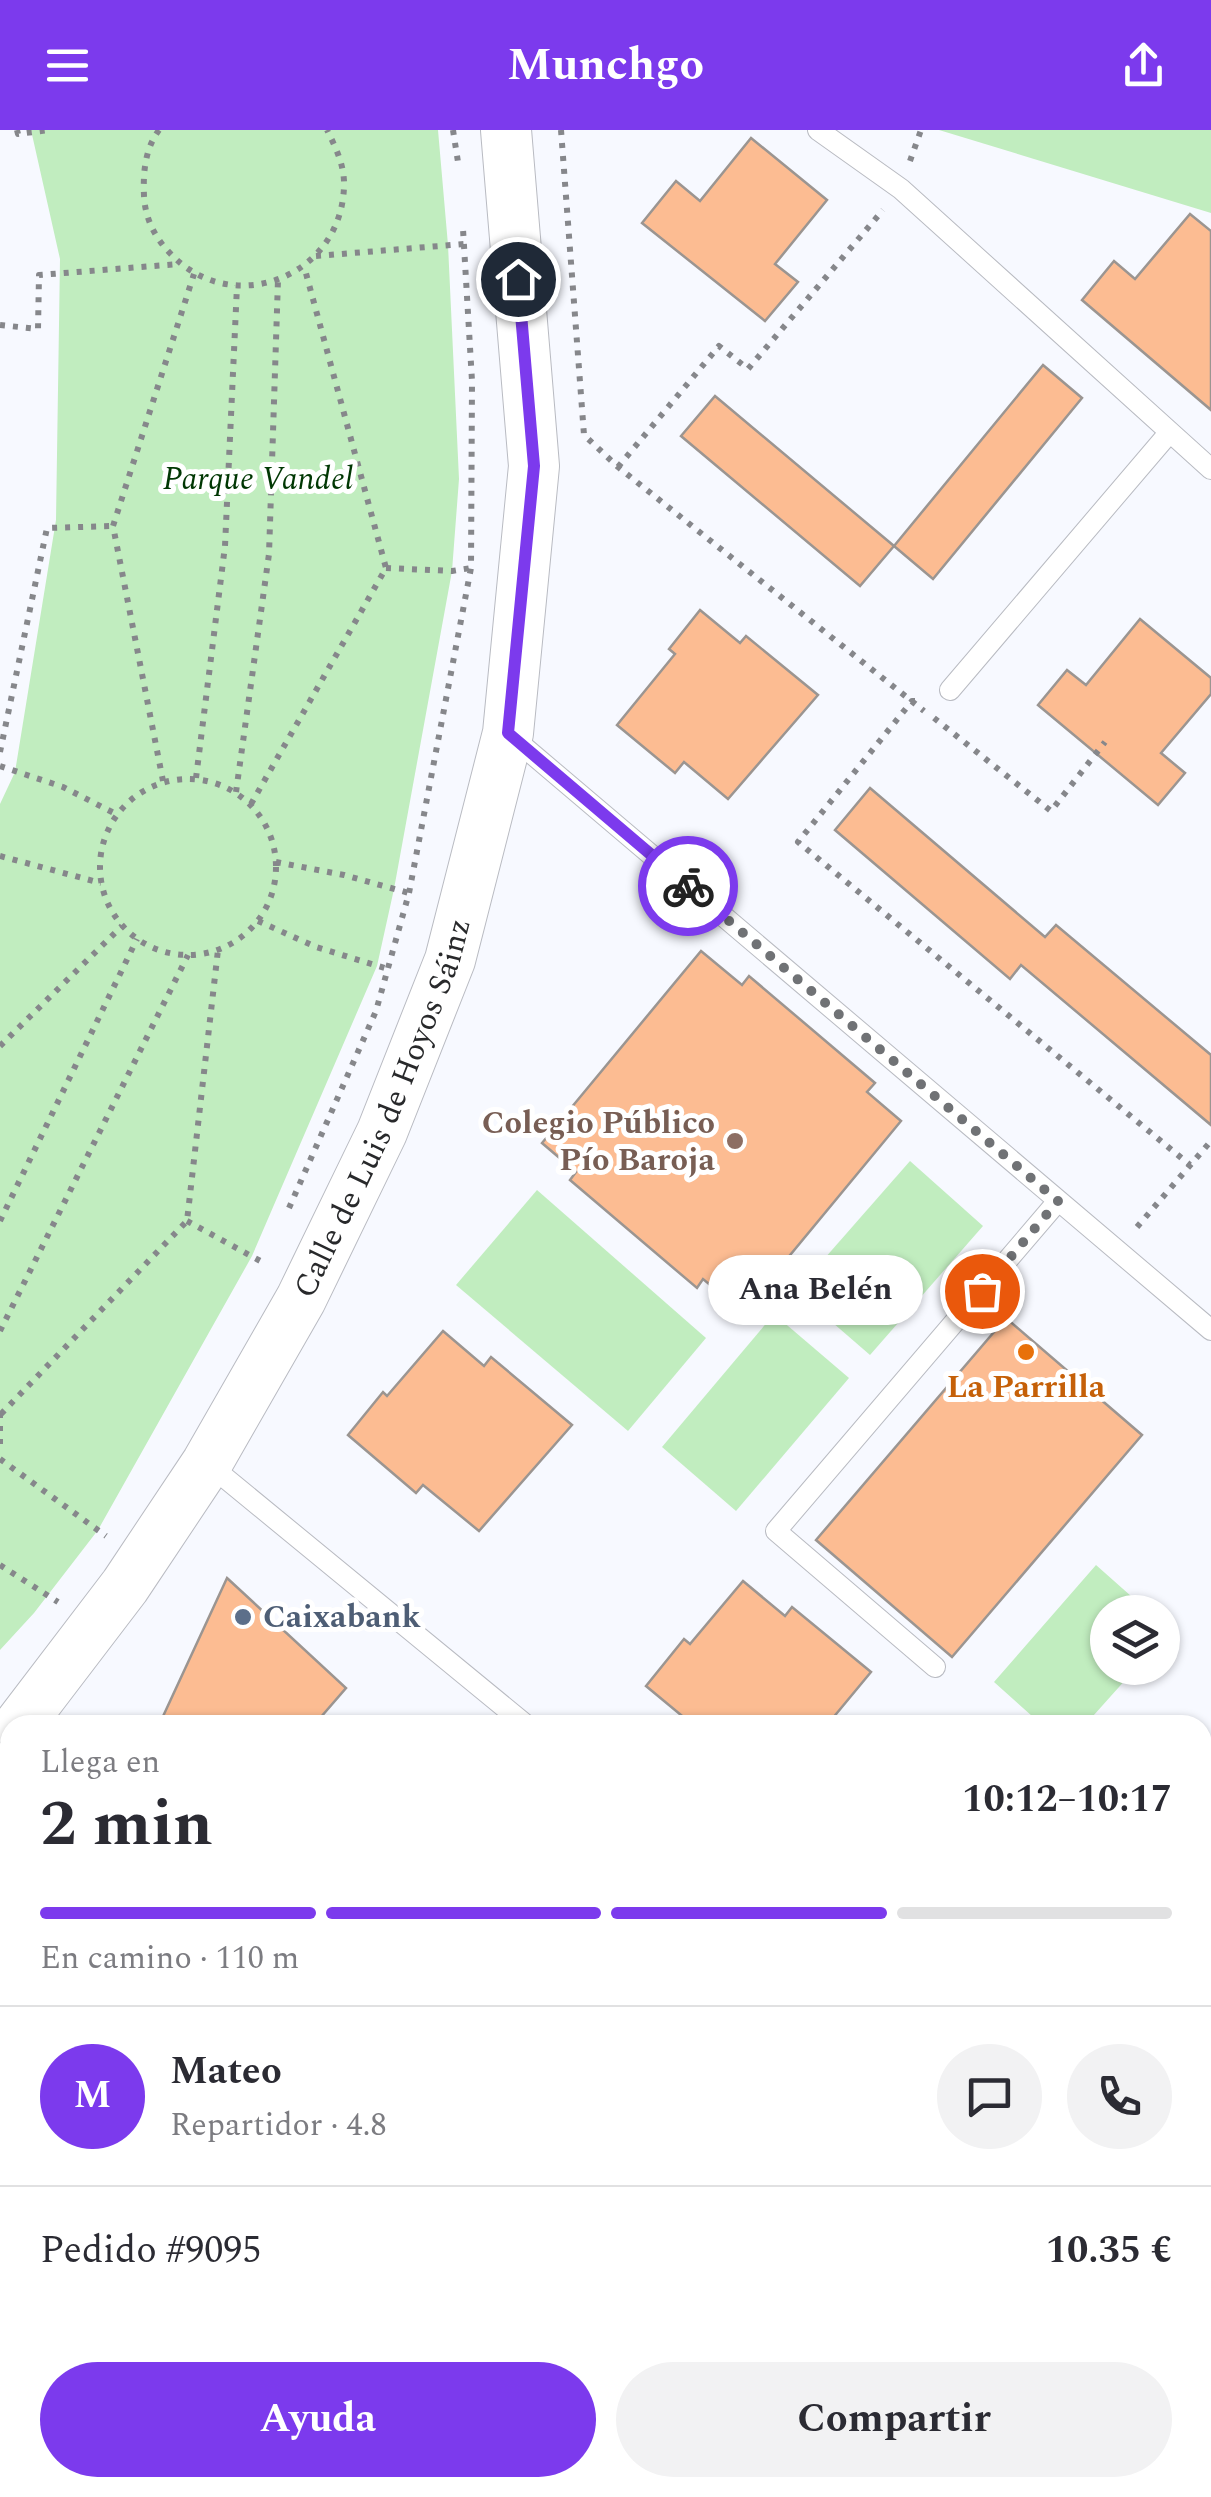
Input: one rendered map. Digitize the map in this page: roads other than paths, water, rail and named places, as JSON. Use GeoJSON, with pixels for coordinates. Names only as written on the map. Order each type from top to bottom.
{"type":"FeatureCollection","features":[{"type":"Feature","properties":{"kind":"street","name":"Calle de Luis de Hoyos Sáinz"},"geometry":{"type":"LineString","coordinates":[[27,1715],[125,1586],[207,1463],[301,1299],[382,1132],[450,960],[508,733],[534,466],[506,130]]}},
{"type":"Feature","properties":{"kind":"lane"},"geometry":{"type":"LineString","coordinates":[[818,130],[901,189],[1211,469]]}},
{"type":"Feature","properties":{"kind":"lane"},"geometry":{"type":"LineString","coordinates":[[950,690],[1169,432]]}},
{"type":"Feature","properties":{"kind":"lane"},"geometry":{"type":"LineString","coordinates":[[508,733],[1211,1330]]}},
{"type":"Feature","properties":{"kind":"lane"},"geometry":{"type":"LineString","coordinates":[[935,1667],[776,1531],[1058,1201]]}},
{"type":"Feature","properties":{"kind":"lane"},"geometry":{"type":"LineString","coordinates":[[207,1463],[514,1715]]}},
{"type":"Feature","properties":{"kind":"place","name":"Colegio Público Pío Baroja"},"geometry":{"type":"Point","coordinates":[735,1141]}},
{"type":"Feature","properties":{"kind":"place","name":"Ana Belén"},"geometry":{"type":"Point","coordinates":[982,1291]}},
{"type":"Feature","properties":{"kind":"place","name":"La Parrilla"},"geometry":{"type":"Point","coordinates":[1026,1352]}},
{"type":"Feature","properties":{"kind":"place","name":"Caixabank"},"geometry":{"type":"Point","coordinates":[243,1617]}},
{"type":"Feature","properties":{"kind":"park label","name":"Parque Vandel"},"geometry":{"type":"Point","coordinates":[258,479]}}]}
